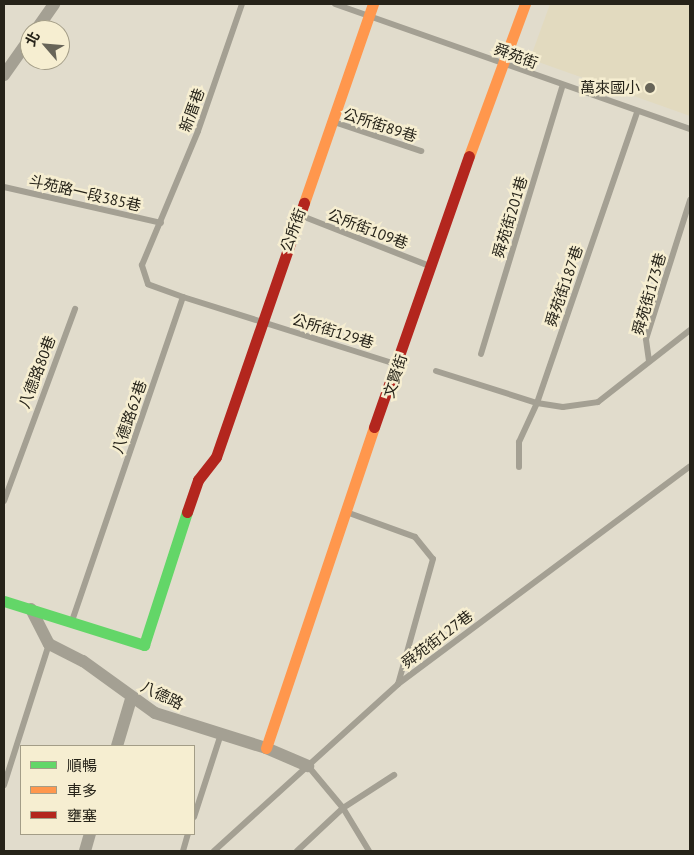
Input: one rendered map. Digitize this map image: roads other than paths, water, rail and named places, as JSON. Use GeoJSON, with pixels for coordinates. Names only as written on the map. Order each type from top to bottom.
{"type":"FeatureCollection","features":[{"type":"Feature","properties":{"kind":"street"},"geometry":{"type":"LineString","coordinates":[[43,20],[54,4]]}},
{"type":"Feature","properties":{"kind":"street","name":"公所街"},"geometry":{"type":"LineString","coordinates":[[72,622],[144,644],[198,480],[216,457],[260,322],[374,4]]}},
{"type":"Feature","properties":{"kind":"street","name":"文賢街"},"geometry":{"type":"LineString","coordinates":[[266,748],[349,513],[399,365],[429,266],[525,4]]}},
{"type":"Feature","properties":{"kind":"street"},"geometry":{"type":"LineString","coordinates":[[4,75],[20,52]]}},
{"type":"Feature","properties":{"kind":"street"},"geometry":{"type":"LineString","coordinates":[[4,601],[72,622]]}},
{"type":"Feature","properties":{"kind":"street"},"geometry":{"type":"LineString","coordinates":[[31,609],[49,644]]}},
{"type":"Feature","properties":{"kind":"street","name":"八德路"},"geometry":{"type":"LineString","coordinates":[[49,644],[83,661],[131,699],[155,713],[220,737],[266,748],[308,766]]}},
{"type":"Feature","properties":{"kind":"street"},"geometry":{"type":"LineString","coordinates":[[117,745],[131,699]]}},
{"type":"Feature","properties":{"kind":"street"},"geometry":{"type":"LineString","coordinates":[[85,851],[90,835]]}},
{"type":"Feature","properties":{"kind":"lane","name":"新厝巷"},"geometry":{"type":"LineString","coordinates":[[183,297],[148,284],[142,265],[161,223],[242,4]]}},
{"type":"Feature","properties":{"kind":"lane","name":"舜苑街"},"geometry":{"type":"LineString","coordinates":[[335,4],[562,87],[690,129]]}},
{"type":"Feature","properties":{"kind":"lane","name":"舜苑街201巷"},"geometry":{"type":"LineString","coordinates":[[481,354],[562,87]]}},
{"type":"Feature","properties":{"kind":"lane","name":"舜苑街187巷"},"geometry":{"type":"LineString","coordinates":[[519,467],[520,442],[538,403],[637,112]]}},
{"type":"Feature","properties":{"kind":"lane","name":"公所街89巷"},"geometry":{"type":"LineString","coordinates":[[332,122],[421,151]]}},
{"type":"Feature","properties":{"kind":"lane","name":"斗苑路一段385巷"},"geometry":{"type":"LineString","coordinates":[[4,187],[161,223]]}},
{"type":"Feature","properties":{"kind":"lane","name":"舜苑街173巷"},"geometry":{"type":"LineString","coordinates":[[649,361],[646,339],[690,200]]}},
{"type":"Feature","properties":{"kind":"lane","name":"公所街109巷"},"geometry":{"type":"LineString","coordinates":[[298,215],[429,266]]}},
{"type":"Feature","properties":{"kind":"lane"},"geometry":{"type":"LineString","coordinates":[[183,297],[260,322]]}},
{"type":"Feature","properties":{"kind":"lane","name":"八德路62巷"},"geometry":{"type":"LineString","coordinates":[[72,622],[183,297]]}},
{"type":"Feature","properties":{"kind":"lane","name":"八德路80巷"},"geometry":{"type":"LineString","coordinates":[[4,502],[75,309]]}},
{"type":"Feature","properties":{"kind":"lane","name":"公所街129巷"},"geometry":{"type":"LineString","coordinates":[[260,322],[399,365]]}},
{"type":"Feature","properties":{"kind":"lane"},"geometry":{"type":"LineString","coordinates":[[436,371],[538,403],[563,407],[598,402],[690,330]]}},
{"type":"Feature","properties":{"kind":"lane","name":"舜苑街127巷"},"geometry":{"type":"LineString","coordinates":[[214,851],[398,684],[690,466]]}},
{"type":"Feature","properties":{"kind":"lane"},"geometry":{"type":"LineString","coordinates":[[349,513],[415,537],[433,559],[398,684]]}},
{"type":"Feature","properties":{"kind":"lane"},"geometry":{"type":"LineString","coordinates":[[4,785],[49,644]]}},
{"type":"Feature","properties":{"kind":"lane"},"geometry":{"type":"LineString","coordinates":[[195,814],[220,737]]}},
{"type":"Feature","properties":{"kind":"lane"},"geometry":{"type":"LineString","coordinates":[[308,766],[343,808],[369,851]]}},
{"type":"Feature","properties":{"kind":"lane"},"geometry":{"type":"LineString","coordinates":[[297,851],[343,808],[394,775]]}},
{"type":"Feature","properties":{"kind":"lane"},"geometry":{"type":"LineString","coordinates":[[182,851],[188,835]]}},
{"type":"Feature","properties":{"kind":"place","name":"萬來國小"},"geometry":{"type":"Point","coordinates":[650,88]}}]}
